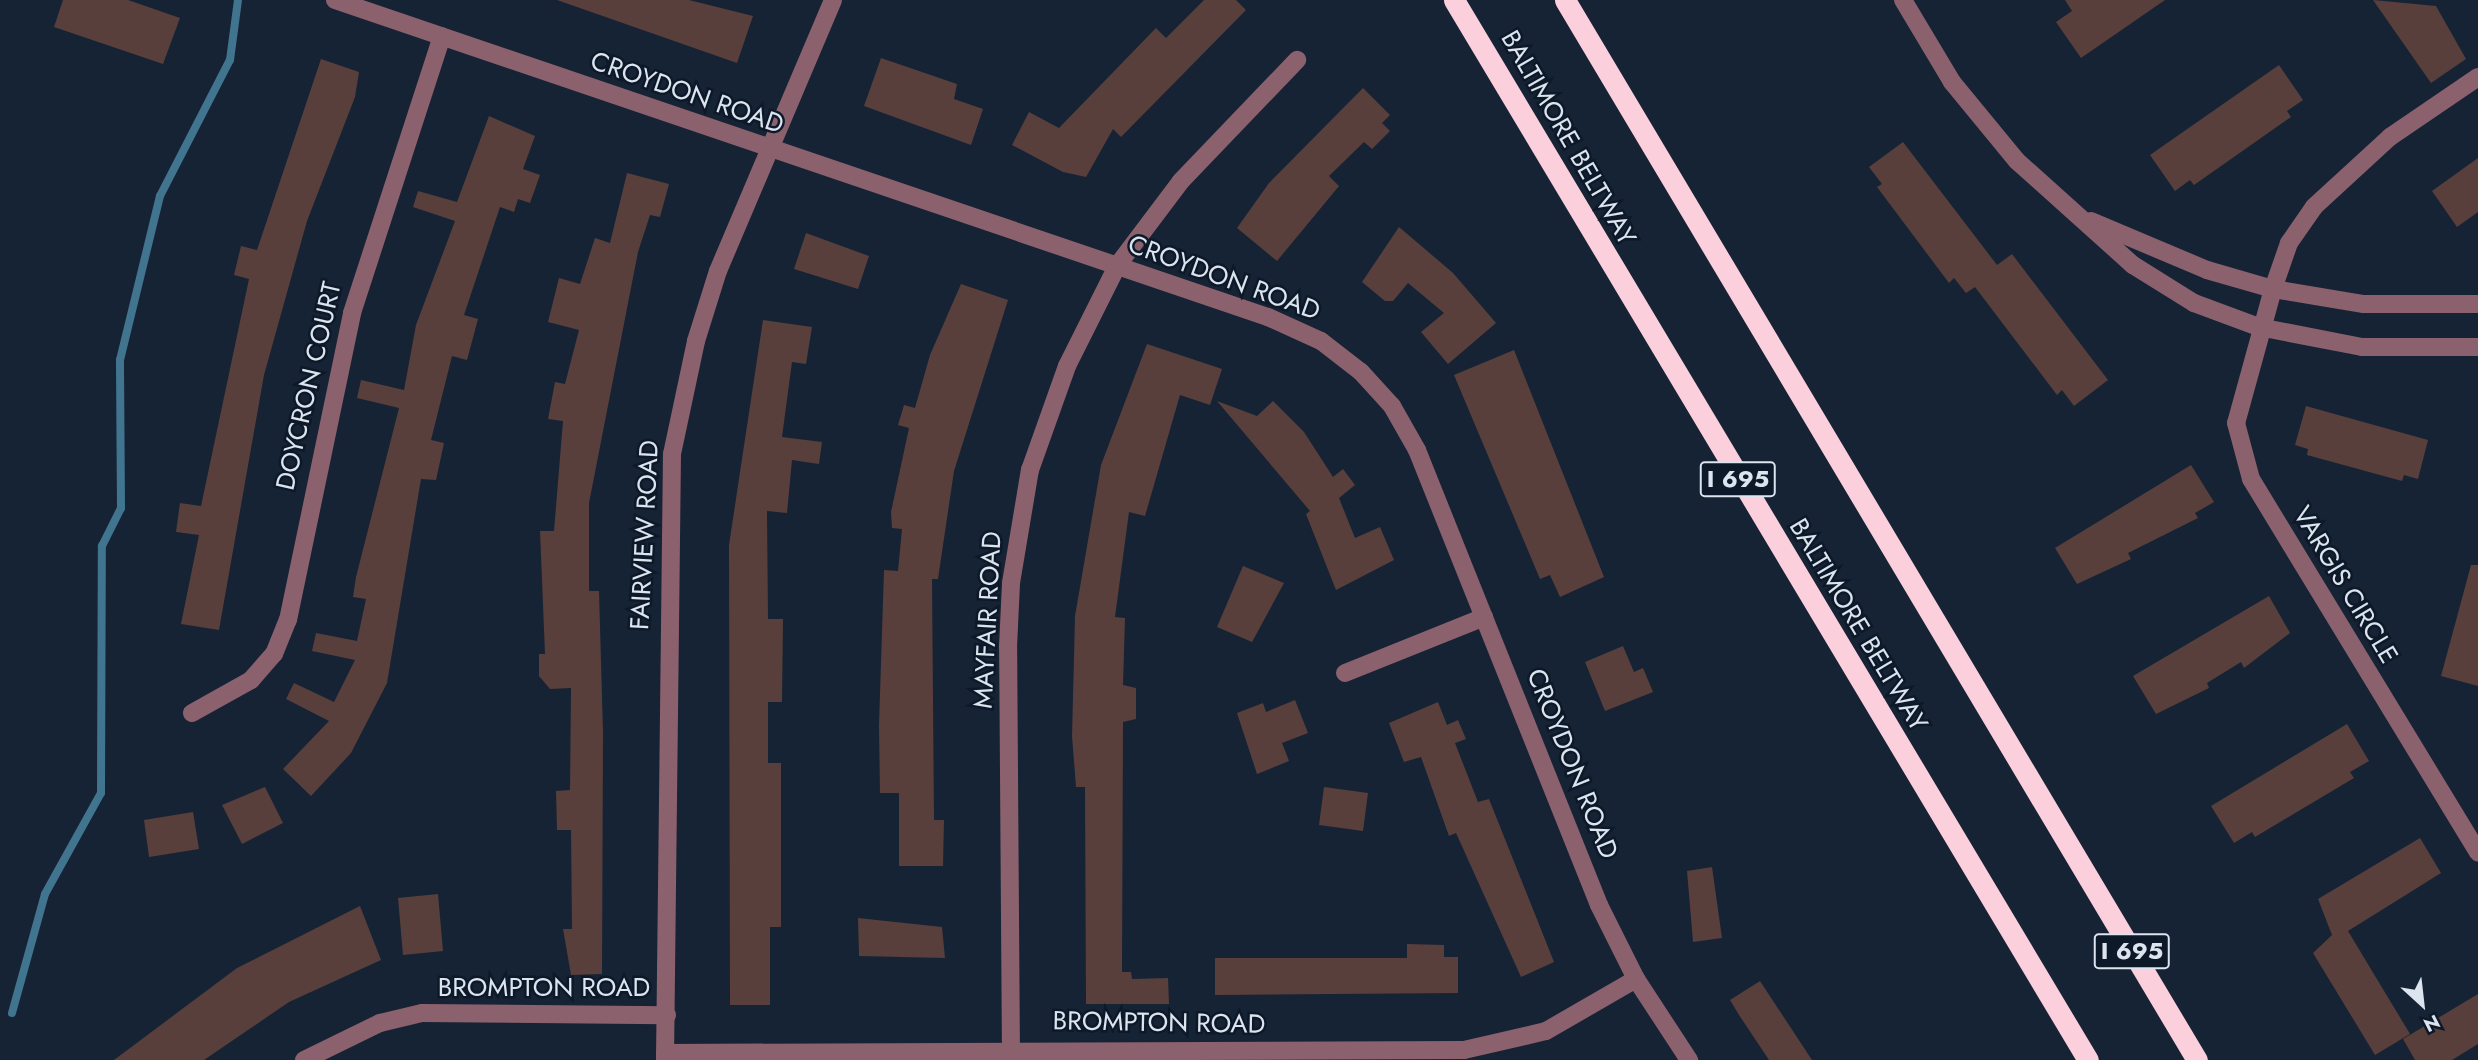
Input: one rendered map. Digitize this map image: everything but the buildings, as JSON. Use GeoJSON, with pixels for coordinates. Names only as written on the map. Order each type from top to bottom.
{"type":"FeatureCollection","features":[{"type":"Feature","properties":{"kind":"highway","name":"BALTIMORE BELTWAY"},"geometry":{"type":"LineString","coordinates":[[1454,0],[2088,1060]]}},
{"type":"Feature","properties":{"kind":"highway","name":"I 695"},"geometry":{"type":"LineString","coordinates":[[1565,0],[2196,1058]]}},
{"type":"Feature","properties":{"kind":"street","name":"CROYDON ROAD"},"geometry":{"type":"LineString","coordinates":[[335,0],[1268,317],[1321,341],[1361,372],[1392,406],[1417,450],[1600,905],[1636,979],[1689,1060]]}},
{"type":"Feature","properties":{"kind":"street","name":"FAIRVIEW ROAD"},"geometry":{"type":"LineString","coordinates":[[665,1056],[666,586],[673,454],[695,341],[769,148],[833,0]]}},
{"type":"Feature","properties":{"kind":"street"},"geometry":{"type":"LineString","coordinates":[[1903,0],[1986,127],[2069,210],[2133,265],[2184,297],[2259,327],[2362,348],[2478,347]]}},
{"type":"Feature","properties":{"kind":"street","name":"DOYCRON COURT"},"geometry":{"type":"LineString","coordinates":[[192,713],[251,680],[274,654],[288,620],[352,313],[442,36]]}},
{"type":"Feature","properties":{"kind":"street","name":"MAYFAIR ROAD"},"geometry":{"type":"LineString","coordinates":[[1011,1054],[1012,571],[1044,425],[1117,266],[1181,181],[1297,60]]}},
{"type":"Feature","properties":{"kind":"street","name":"VARGIS CIRCLE"},"geometry":{"type":"LineString","coordinates":[[2478,78],[2346,174],[2290,243],[2259,327],[2236,422],[2247,470],[2478,852]]}},
{"type":"Feature","properties":{"kind":"street"},"geometry":{"type":"LineString","coordinates":[[2069,210],[2141,246],[2273,289],[2364,304],[2478,304]]}},
{"type":"Feature","properties":{"kind":"street"},"geometry":{"type":"LineString","coordinates":[[1345,673],[1484,617]]}},
{"type":"Feature","properties":{"kind":"street","name":"BROMPTON ROAD"},"geometry":{"type":"LineString","coordinates":[[665,1056],[1351,1056],[1506,1043],[1579,1016],[1636,979]]}},
{"type":"Feature","properties":{"kind":"street","name":"BROMPTON ROAD"},"geometry":{"type":"LineString","coordinates":[[304,1060],[380,1023],[422,1013],[667,1015]]}},
{"type":"Feature","properties":{"kind":"waterway"},"geometry":{"type":"LineString","coordinates":[[12,1013],[45,894],[101,793],[102,546],[121,508],[120,360],[160,196],[230,60],[238,0]]}}]}
